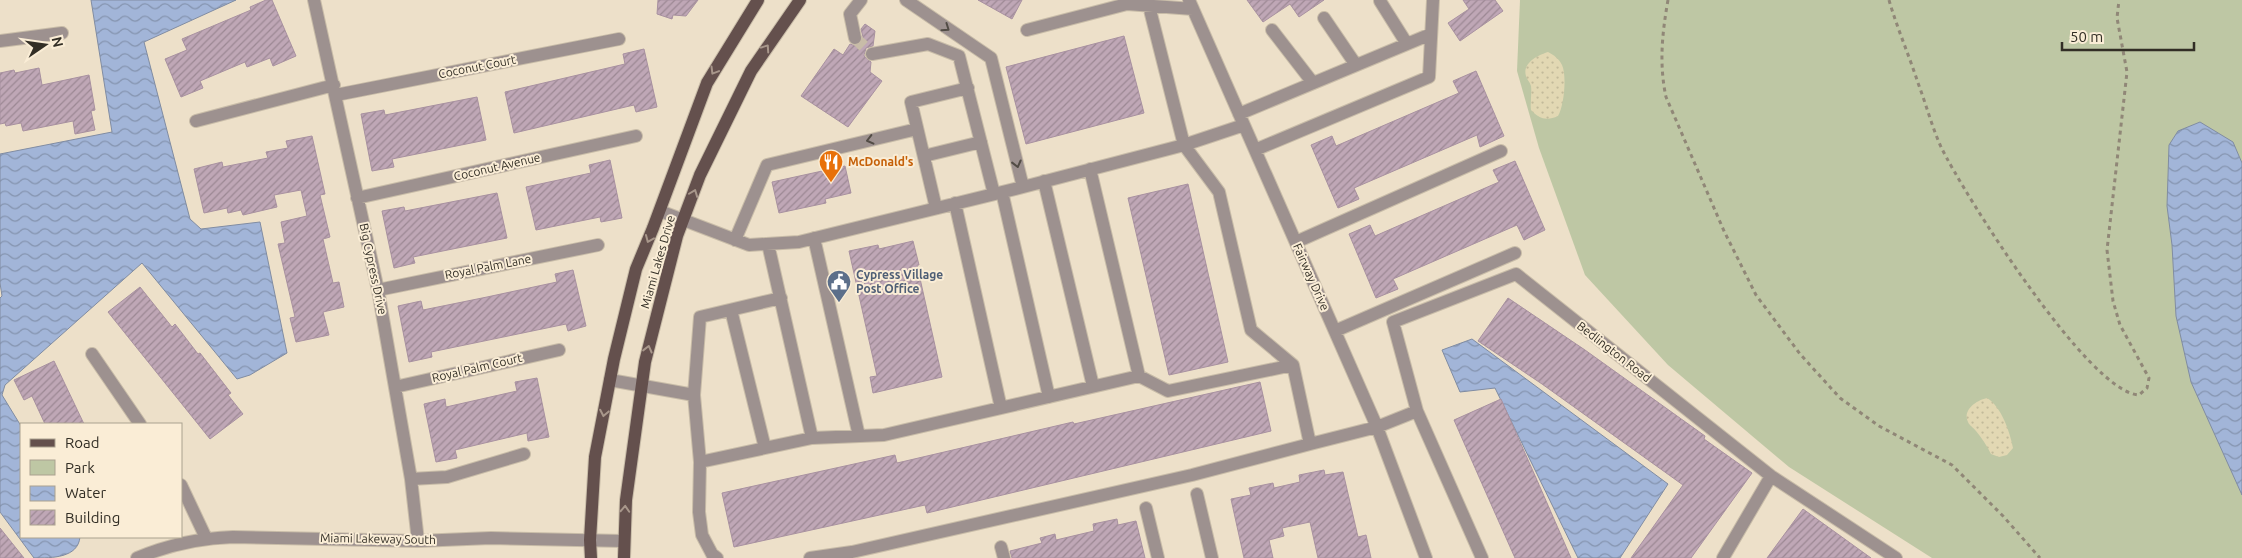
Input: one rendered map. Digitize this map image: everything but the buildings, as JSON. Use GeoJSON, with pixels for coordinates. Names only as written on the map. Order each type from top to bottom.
{"type":"FeatureCollection","features":[{"type":"Feature","properties":{"kind":"main road","name":"Miami Lakes Drive"},"geometry":{"type":"LineString","coordinates":[[591,558],[590,540],[595,457],[610,380],[636,270],[707,83],[758,0]]}},
{"type":"Feature","properties":{"kind":"main road","name":"Miami Lakes Drive"},"geometry":{"type":"LineString","coordinates":[[624,558],[623,541],[626,500],[645,362],[677,236],[700,175],[751,71],[800,0]]}},
{"type":"Feature","properties":{"kind":"street","name":"Big Cypress Drive"},"geometry":{"type":"LineString","coordinates":[[314,0],[378,290],[411,479],[418,541]]}},
{"type":"Feature","properties":{"kind":"street"},"geometry":{"type":"LineString","coordinates":[[855,38],[850,14],[861,0]]}},
{"type":"Feature","properties":{"kind":"street"},"geometry":{"type":"LineString","coordinates":[[906,0],[990,58],[1023,187]]}},
{"type":"Feature","properties":{"kind":"street"},"geometry":{"type":"LineString","coordinates":[[1255,150],[1429,77],[1433,0]]}},
{"type":"Feature","properties":{"kind":"street"},"geometry":{"type":"LineString","coordinates":[[1380,1],[1407,44]]}},
{"type":"Feature","properties":{"kind":"street"},"geometry":{"type":"LineString","coordinates":[[1028,30],[1126,4],[1149,6],[1191,4]]}},
{"type":"Feature","properties":{"kind":"street","name":"Fairway Drive"},"geometry":{"type":"LineString","coordinates":[[1191,4],[1377,427],[1426,558]]}},
{"type":"Feature","properties":{"kind":"street"},"geometry":{"type":"LineString","coordinates":[[1149,6],[1184,145],[1219,192],[1251,330],[1293,365],[1310,444]]}},
{"type":"Feature","properties":{"kind":"street"},"geometry":{"type":"LineString","coordinates":[[1324,18],[1356,65]]}},
{"type":"Feature","properties":{"kind":"street"},"geometry":{"type":"LineString","coordinates":[[1272,30],[1313,83]]}},
{"type":"Feature","properties":{"kind":"street"},"geometry":{"type":"LineString","coordinates":[[0,41],[62,33]]}},
{"type":"Feature","properties":{"kind":"street"},"geometry":{"type":"LineString","coordinates":[[660,211],[749,246],[800,242],[1044,182],[1184,145],[1313,83],[1431,34]]}},
{"type":"Feature","properties":{"kind":"street","name":"Coconut Court"},"geometry":{"type":"LineString","coordinates":[[196,121],[335,90],[619,39]]}},
{"type":"Feature","properties":{"kind":"street"},"geometry":{"type":"LineString","coordinates":[[872,54],[928,44],[959,56],[981,142],[998,193],[1049,397]]}},
{"type":"Feature","properties":{"kind":"street"},"geometry":{"type":"LineString","coordinates":[[936,208],[911,102],[968,88]]}},
{"type":"Feature","properties":{"kind":"street"},"geometry":{"type":"LineString","coordinates":[[735,240],[768,165],[917,129]]}},
{"type":"Feature","properties":{"kind":"street","name":"Coconut Avenue"},"geometry":{"type":"LineString","coordinates":[[357,198],[636,136]]}},
{"type":"Feature","properties":{"kind":"street"},"geometry":{"type":"LineString","coordinates":[[924,156],[981,142]]}},
{"type":"Feature","properties":{"kind":"street"},"geometry":{"type":"LineString","coordinates":[[1296,242],[1501,150]]}},
{"type":"Feature","properties":{"kind":"street"},"geometry":{"type":"LineString","coordinates":[[1090,169],[1139,376]]}},
{"type":"Feature","properties":{"kind":"street"},"geometry":{"type":"LineString","coordinates":[[1044,182],[1093,386]]}},
{"type":"Feature","properties":{"kind":"street"},"geometry":{"type":"LineString","coordinates":[[955,203],[1001,408]]}},
{"type":"Feature","properties":{"kind":"street"},"geometry":{"type":"LineString","coordinates":[[814,238],[859,436]]}},
{"type":"Feature","properties":{"kind":"street"},"geometry":{"type":"LineString","coordinates":[[768,244],[812,438]]}},
{"type":"Feature","properties":{"kind":"street","name":"Royal Palm Lane"},"geometry":{"type":"LineString","coordinates":[[378,290],[598,245]]}},
{"type":"Feature","properties":{"kind":"street"},"geometry":{"type":"LineString","coordinates":[[1335,331],[1515,254]]}},
{"type":"Feature","properties":{"kind":"street","name":"Bedlington Road"},"geometry":{"type":"LineString","coordinates":[[1482,558],[1417,411],[1393,322],[1516,274],[1771,476],[1896,558]]}},
{"type":"Feature","properties":{"kind":"street"},"geometry":{"type":"LineString","coordinates":[[717,558],[712,554],[702,535],[699,512],[700,462],[694,395],[700,317],[781,298]]}},
{"type":"Feature","properties":{"kind":"street"},"geometry":{"type":"LineString","coordinates":[[732,310],[765,448]]}},
{"type":"Feature","properties":{"kind":"street","name":"Royal Palm Court"},"geometry":{"type":"LineString","coordinates":[[395,387],[559,350]]}},
{"type":"Feature","properties":{"kind":"street"},"geometry":{"type":"LineString","coordinates":[[92,354],[139,423]]}},
{"type":"Feature","properties":{"kind":"street"},"geometry":{"type":"LineString","coordinates":[[700,462],[812,438],[884,435],[1139,376],[1168,391],[1293,365]]}},
{"type":"Feature","properties":{"kind":"street"},"geometry":{"type":"LineString","coordinates":[[610,380],[694,395]]}},
{"type":"Feature","properties":{"kind":"street"},"geometry":{"type":"LineString","coordinates":[[810,558],[852,552],[1192,475],[1377,427],[1417,411]]}},
{"type":"Feature","properties":{"kind":"street"},"geometry":{"type":"LineString","coordinates":[[411,479],[447,477],[524,454]]}},
{"type":"Feature","properties":{"kind":"street"},"geometry":{"type":"LineString","coordinates":[[1723,558],[1771,476]]}},
{"type":"Feature","properties":{"kind":"street"},"geometry":{"type":"LineString","coordinates":[[182,486],[206,538]]}},
{"type":"Feature","properties":{"kind":"street"},"geometry":{"type":"LineString","coordinates":[[1197,494],[1212,558]]}},
{"type":"Feature","properties":{"kind":"street"},"geometry":{"type":"LineString","coordinates":[[1146,508],[1158,558]]}},
{"type":"Feature","properties":{"kind":"street","name":"Miami Lakeway South"},"geometry":{"type":"LineString","coordinates":[[137,558],[164,547],[206,538],[233,537],[418,541],[491,538],[623,541]]}},
{"type":"Feature","properties":{"kind":"path"},"geometry":{"type":"LineString","coordinates":[[1668,0],[1661,52],[1661,74],[1666,97],[1724,231],[1756,295],[1800,354],[1840,398],[1878,426],[1952,465],[2003,516],[2040,558]]}},
{"type":"Feature","properties":{"kind":"path"},"geometry":{"type":"LineString","coordinates":[[1890,0],[1940,145],[1959,181],[1992,234],[2054,322],[2110,381],[2131,395],[2139,395],[2147,388],[2149,378],[2120,325],[2113,301],[2107,250],[2126,72],[2117,18],[2119,0]]}},
{"type":"Feature","properties":{"kind":"green space"},"geometry":{"type":"Polygon","coordinates":[[[1520,0],[2242,0],[2242,558],[1932,558],[1789,467],[1668,365],[1585,275],[1539,148],[1517,71],[1520,0]]]}},
{"type":"Feature","properties":{"kind":"sand"},"geometry":{"type":"Polygon","coordinates":[[[1548,52],[1556,57],[1562,65],[1565,83],[1562,105],[1558,116],[1547,119],[1540,117],[1531,110],[1531,86],[1525,71],[1532,60],[1548,52]]]}},
{"type":"Feature","properties":{"kind":"sand"},"geometry":{"type":"Polygon","coordinates":[[[1987,398],[2001,413],[2010,435],[2013,448],[2007,455],[1999,457],[1991,454],[1980,436],[1968,422],[1967,413],[1971,406],[1987,398]]]}},
{"type":"Feature","properties":{"kind":"water"},"geometry":{"type":"Polygon","coordinates":[[[91,0],[236,0],[144,42],[190,219],[201,229],[260,222],[287,353],[250,375],[237,379],[142,263],[5,385],[2,395],[20,424],[20,538],[80,538],[78,544],[69,553],[49,558],[34,558],[0,512],[0,298],[2,296],[0,283],[0,154],[112,132],[91,0]]]}},
{"type":"Feature","properties":{"kind":"water"},"geometry":{"type":"Polygon","coordinates":[[[2200,122],[2233,142],[2242,163],[2242,495],[2191,382],[2176,316],[2172,245],[2167,206],[2169,145],[2178,131],[2200,122]]]}},
{"type":"Feature","properties":{"kind":"water"},"geometry":{"type":"Polygon","coordinates":[[[1472,339],[1668,484],[1620,558],[1578,558],[1495,388],[1460,392],[1442,350],[1472,339]]]}},
{"type":"Feature","properties":{"kind":"tunnel"},"geometry":{"type":"LineString","coordinates":[[855,38],[872,54]]}},
{"type":"Feature","properties":{"kind":"place","name":"McDonald's"},"geometry":{"type":"Point","coordinates":[831,183]}},
{"type":"Feature","properties":{"kind":"place","name":"Cypress Village Post Office"},"geometry":{"type":"Point","coordinates":[839,303]}}]}
